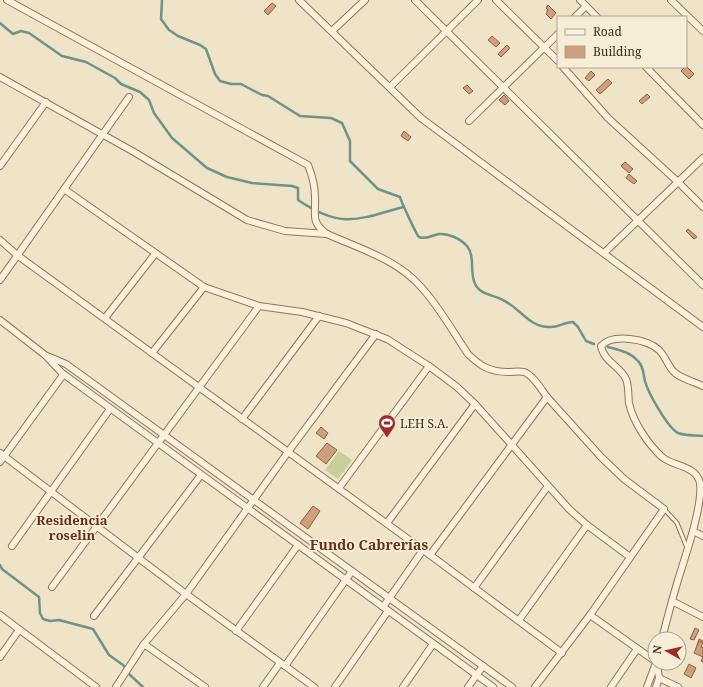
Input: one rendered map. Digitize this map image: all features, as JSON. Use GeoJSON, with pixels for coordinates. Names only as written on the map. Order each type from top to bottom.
{"type":"FeatureCollection","features":[{"type":"Feature","properties":{"kind":"street"},"geometry":{"type":"LineString","coordinates":[[7,0],[308,165],[312,176],[315,196],[315,221],[317,226],[327,234],[367,250],[400,269],[422,288],[468,354],[476,362],[489,370],[496,372],[524,372],[534,380],[547,397],[607,462],[624,478],[664,509],[590,615],[535,687]]}},
{"type":"Feature","properties":{"kind":"street"},"geometry":{"type":"LineString","coordinates":[[299,0],[421,118],[605,252],[703,327]]}},
{"type":"Feature","properties":{"kind":"street"},"geometry":{"type":"LineString","coordinates":[[332,31],[365,0]]}},
{"type":"Feature","properties":{"kind":"street"},"geometry":{"type":"LineString","coordinates":[[415,0],[702,283]]}},
{"type":"Feature","properties":{"kind":"street"},"geometry":{"type":"LineString","coordinates":[[390,87],[478,0]]}},
{"type":"Feature","properties":{"kind":"street"},"geometry":{"type":"LineString","coordinates":[[496,0],[557,60]]}},
{"type":"Feature","properties":{"kind":"street"},"geometry":{"type":"LineString","coordinates":[[580,0],[596,16]]}},
{"type":"Feature","properties":{"kind":"street"},"geometry":{"type":"LineString","coordinates":[[671,0],[703,31]]}},
{"type":"Feature","properties":{"kind":"street"},"geometry":{"type":"LineString","coordinates":[[576,16],[586,6]]}},
{"type":"Feature","properties":{"kind":"street"},"geometry":{"type":"LineString","coordinates":[[469,121],[557,35]]}},
{"type":"Feature","properties":{"kind":"street"},"geometry":{"type":"LineString","coordinates":[[564,68],[608,118],[703,207]]}},
{"type":"Feature","properties":{"kind":"street"},"geometry":{"type":"LineString","coordinates":[[647,68],[703,125]]}},
{"type":"Feature","properties":{"kind":"street"},"geometry":{"type":"LineString","coordinates":[[0,77],[102,134],[247,220],[285,231],[327,234]]}},
{"type":"Feature","properties":{"kind":"street"},"geometry":{"type":"LineString","coordinates":[[0,280],[128,96]]}},
{"type":"Feature","properties":{"kind":"street"},"geometry":{"type":"LineString","coordinates":[[0,166],[46,102]]}},
{"type":"Feature","properties":{"kind":"street"},"geometry":{"type":"LineString","coordinates":[[605,252],[703,158]]}},
{"type":"Feature","properties":{"kind":"street"},"geometry":{"type":"LineString","coordinates":[[64,189],[204,287],[260,306],[319,316],[376,334],[429,366],[457,387],[475,404],[548,486],[587,525],[630,557]]}},
{"type":"Feature","properties":{"kind":"street"},"geometry":{"type":"LineString","coordinates":[[0,240],[17,255],[387,523],[562,653]]}},
{"type":"Feature","properties":{"kind":"street"},"geometry":{"type":"LineString","coordinates":[[105,318],[155,254]]}},
{"type":"Feature","properties":{"kind":"street"},"geometry":{"type":"LineString","coordinates":[[152,353],[204,287]]}},
{"type":"Feature","properties":{"kind":"street"},"geometry":{"type":"LineString","coordinates":[[52,587],[260,306]]}},
{"type":"Feature","properties":{"kind":"street"},"geometry":{"type":"LineString","coordinates":[[242,419],[319,316]]}},
{"type":"Feature","properties":{"kind":"street"},"geometry":{"type":"LineString","coordinates":[[0,320],[45,355],[63,375],[493,687]]}},
{"type":"Feature","properties":{"kind":"street"},"geometry":{"type":"LineString","coordinates":[[117,685],[144,644],[186,594],[288,452],[376,334]]}},
{"type":"Feature","properties":{"kind":"street"},"geometry":{"type":"LineString","coordinates":[[664,631],[693,531],[700,496],[700,484],[697,476],[686,468],[672,464],[662,457],[644,434],[633,417],[626,379],[607,359],[602,351],[602,346],[610,340],[637,341],[648,344],[658,350],[674,372],[703,386]]}},
{"type":"Feature","properties":{"kind":"street"},"geometry":{"type":"LineString","coordinates":[[45,355],[66,364],[512,687]]}},
{"type":"Feature","properties":{"kind":"street"},"geometry":{"type":"LineString","coordinates":[[339,488],[429,366]]}},
{"type":"Feature","properties":{"kind":"street"},"geometry":{"type":"LineString","coordinates":[[0,462],[2,455],[63,375]]}},
{"type":"Feature","properties":{"kind":"street"},"geometry":{"type":"LineString","coordinates":[[430,555],[547,397]]}},
{"type":"Feature","properties":{"kind":"street"},"geometry":{"type":"LineString","coordinates":[[387,523],[475,404]]}},
{"type":"Feature","properties":{"kind":"street"},"geometry":{"type":"LineString","coordinates":[[12,546],[110,409]]}},
{"type":"Feature","properties":{"kind":"street"},"geometry":{"type":"LineString","coordinates":[[2,455],[52,491],[186,594],[314,687]]}},
{"type":"Feature","properties":{"kind":"street"},"geometry":{"type":"LineString","coordinates":[[94,616],[201,475]]}},
{"type":"Feature","properties":{"kind":"street"},"geometry":{"type":"LineString","coordinates":[[474,588],[548,486]]}},
{"type":"Feature","properties":{"kind":"street"},"geometry":{"type":"LineString","coordinates":[[519,620],[587,525]]}},
{"type":"Feature","properties":{"kind":"street"},"geometry":{"type":"LineString","coordinates":[[693,531],[703,536]]}},
{"type":"Feature","properties":{"kind":"street"},"geometry":{"type":"LineString","coordinates":[[236,631],[298,545]]}},
{"type":"Feature","properties":{"kind":"street"},"geometry":{"type":"LineString","coordinates":[[335,687],[386,609],[389,598],[423,550]]}},
{"type":"Feature","properties":{"kind":"street"},"geometry":{"type":"LineString","coordinates":[[262,687],[282,665],[352,571]]}},
{"type":"Feature","properties":{"kind":"street"},"geometry":{"type":"LineString","coordinates":[[672,601],[703,617]]}},
{"type":"Feature","properties":{"kind":"street"},"geometry":{"type":"LineString","coordinates":[[0,615],[96,687]]}},
{"type":"Feature","properties":{"kind":"street"},"geometry":{"type":"LineString","coordinates":[[590,615],[647,656]]}},
{"type":"Feature","properties":{"kind":"street"},"geometry":{"type":"LineString","coordinates":[[0,657],[19,630]]}},
{"type":"Feature","properties":{"kind":"street"},"geometry":{"type":"LineString","coordinates":[[144,644],[205,687]]}},
{"type":"Feature","properties":{"kind":"street"},"geometry":{"type":"LineString","coordinates":[[403,687],[433,644]]}},
{"type":"Feature","properties":{"kind":"street"},"geometry":{"type":"LineString","coordinates":[[611,687],[637,649]]}},
{"type":"Feature","properties":{"kind":"street"},"geometry":{"type":"LineString","coordinates":[[468,687],[483,666]]}},
{"type":"Feature","properties":{"kind":"street"},"geometry":{"type":"LineString","coordinates":[[647,687],[653,671]]}},
{"type":"Feature","properties":{"kind":"street"},"geometry":{"type":"LineString","coordinates":[[656,687],[659,678],[658,671]]}},
{"type":"Feature","properties":{"kind":"street"},"geometry":{"type":"LineString","coordinates":[[659,678],[678,687]]}},
{"type":"Feature","properties":{"kind":"lane"},"geometry":{"type":"LineString","coordinates":[[664,509],[680,528],[688,549]]}},
{"type":"Feature","properties":{"kind":"green space"},"geometry":{"type":"Polygon","coordinates":[[[339,451],[352,460],[338,479],[325,470],[339,451]]]}},
{"type":"Feature","properties":{"kind":"building"},"geometry":{"type":"Polygon","coordinates":[[[272,3],[276,6],[268,15],[264,11],[272,3]]]}},
{"type":"Feature","properties":{"kind":"building"},"geometry":{"type":"Polygon","coordinates":[[[548,5],[556,13],[551,19],[546,14],[548,10],[546,8],[548,5]]]}},
{"type":"Feature","properties":{"kind":"building"},"geometry":{"type":"Polygon","coordinates":[[[492,36],[500,43],[496,47],[488,40],[492,36]]]}},
{"type":"Feature","properties":{"kind":"building"},"geometry":{"type":"Polygon","coordinates":[[[507,45],[510,48],[501,57],[498,54],[507,45]]]}},
{"type":"Feature","properties":{"kind":"building"},"geometry":{"type":"Polygon","coordinates":[[[687,67],[694,74],[689,79],[681,71],[687,67]]]}},
{"type":"Feature","properties":{"kind":"building"},"geometry":{"type":"Polygon","coordinates":[[[591,71],[595,75],[589,81],[585,78],[591,71]]]}},
{"type":"Feature","properties":{"kind":"building"},"geometry":{"type":"Polygon","coordinates":[[[608,79],[612,83],[600,94],[596,90],[608,79]]]}},
{"type":"Feature","properties":{"kind":"building"},"geometry":{"type":"Polygon","coordinates":[[[467,85],[473,91],[469,94],[463,88],[467,85]]]}},
{"type":"Feature","properties":{"kind":"building"},"geometry":{"type":"Polygon","coordinates":[[[647,94],[650,97],[642,104],[639,101],[647,94]]]}},
{"type":"Feature","properties":{"kind":"building"},"geometry":{"type":"Polygon","coordinates":[[[504,95],[509,101],[505,105],[499,100],[504,95]]]}},
{"type":"Feature","properties":{"kind":"building"},"geometry":{"type":"Polygon","coordinates":[[[404,131],[411,137],[408,141],[401,136],[404,131]]]}},
{"type":"Feature","properties":{"kind":"building"},"geometry":{"type":"Polygon","coordinates":[[[625,162],[633,169],[629,173],[621,166],[625,162]]]}},
{"type":"Feature","properties":{"kind":"building"},"geometry":{"type":"Polygon","coordinates":[[[629,174],[637,181],[634,184],[626,178],[629,174]]]}},
{"type":"Feature","properties":{"kind":"building"},"geometry":{"type":"Polygon","coordinates":[[[688,229],[697,237],[694,239],[686,231],[688,229]]]}},
{"type":"Feature","properties":{"kind":"building"},"geometry":{"type":"Polygon","coordinates":[[[321,427],[328,433],[324,439],[316,433],[321,427]]]}},
{"type":"Feature","properties":{"kind":"building"},"geometry":{"type":"Polygon","coordinates":[[[327,443],[337,450],[326,464],[316,456],[327,443]]]}},
{"type":"Feature","properties":{"kind":"building"},"geometry":{"type":"Polygon","coordinates":[[[313,506],[320,511],[308,529],[300,523],[313,506]]]}},
{"type":"Feature","properties":{"kind":"building"},"geometry":{"type":"Polygon","coordinates":[[[695,628],[699,630],[694,640],[690,639],[695,628]]]}},
{"type":"Feature","properties":{"kind":"building"},"geometry":{"type":"Polygon","coordinates":[[[699,639],[703,641],[701,647],[703,648],[703,657],[695,652],[699,639]]]}},
{"type":"Feature","properties":{"kind":"building"},"geometry":{"type":"Polygon","coordinates":[[[699,641],[703,643],[701,647],[703,648],[703,657],[694,653],[699,641]]]}},
{"type":"Feature","properties":{"kind":"building"},"geometry":{"type":"Polygon","coordinates":[[[689,664],[696,668],[691,678],[684,674],[687,671],[689,664]]]}},
{"type":"Feature","properties":{"kind":"waterway"},"geometry":{"type":"LineString","coordinates":[[162,0],[161,19],[169,30],[178,36],[206,49],[215,74],[220,81],[231,84],[241,84],[262,95],[268,96],[300,116],[331,118],[342,123],[350,141],[350,161],[378,189],[400,197],[419,237],[424,238],[439,234],[446,234],[464,243],[471,254],[474,281],[476,286],[482,292],[509,303],[530,321],[542,326],[552,327],[573,322],[578,327],[586,341],[594,344]]}},
{"type":"Feature","properties":{"kind":"waterway"},"geometry":{"type":"LineString","coordinates":[[0,23],[13,34],[21,31],[29,33],[62,56],[86,62],[115,78],[121,84],[140,92],[149,100],[154,113],[172,138],[207,168],[227,177],[252,183],[292,186],[298,188],[298,200],[326,215],[338,218],[361,218],[403,207]]}},
{"type":"Feature","properties":{"kind":"waterway"},"geometry":{"type":"LineString","coordinates":[[608,347],[628,353],[640,363],[650,393],[664,418],[674,430],[681,434],[703,436]]}},
{"type":"Feature","properties":{"kind":"waterway"},"geometry":{"type":"LineString","coordinates":[[0,565],[2,569],[39,597],[40,613],[43,619],[50,621],[59,620],[93,629],[109,655],[123,665],[130,675],[143,687]]}},
{"type":"Feature","properties":{"kind":"place","name":"LEH S.A."},"geometry":{"type":"Point","coordinates":[387,438]}},
{"type":"Feature","properties":{"kind":"district","name":"Residencia roselin"},"geometry":{"type":"Point","coordinates":[72,528]}},
{"type":"Feature","properties":{"kind":"district","name":"Fundo Cabrerías"},"geometry":{"type":"Point","coordinates":[369,544]}}]}
